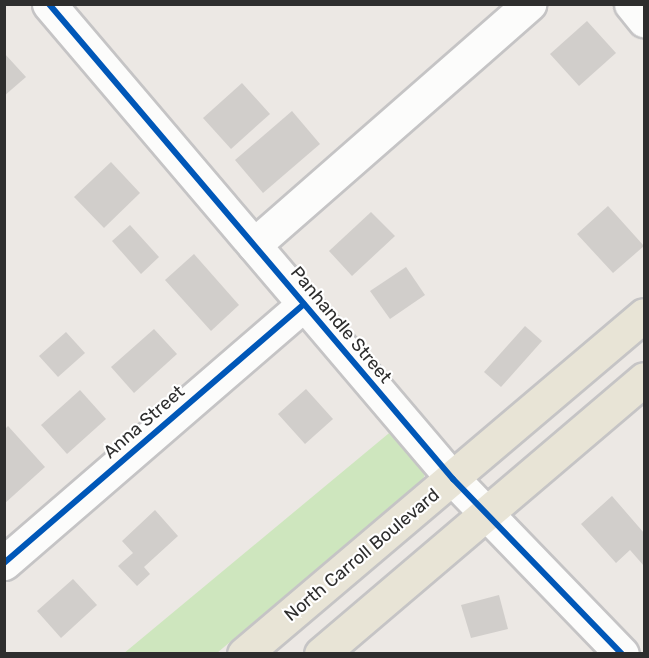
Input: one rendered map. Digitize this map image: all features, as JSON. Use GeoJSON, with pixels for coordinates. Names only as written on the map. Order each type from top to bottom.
{"type":"FeatureCollection","features":[{"type":"Feature","properties":{"kind":"main road","name":"North Carroll Boulevard"},"geometry":{"type":"LineString","coordinates":[[243,654],[645,315]]}},
{"type":"Feature","properties":{"kind":"main road"},"geometry":{"type":"LineString","coordinates":[[321,654],[645,379]]}},
{"type":"Feature","properties":{"kind":"street","name":"Panhandle Street"},"geometry":{"type":"LineString","coordinates":[[49,4],[453,479],[622,654]]}},
{"type":"Feature","properties":{"kind":"street"},"geometry":{"type":"LineString","coordinates":[[254,245],[529,4]]}},
{"type":"Feature","properties":{"kind":"street"},"geometry":{"type":"LineString","coordinates":[[631,4],[645,20]]}},
{"type":"Feature","properties":{"kind":"street","name":"Anna Street"},"geometry":{"type":"LineString","coordinates":[[4,563],[304,304]]}},
{"type":"Feature","properties":{"kind":"green space"},"geometry":{"type":"Polygon","coordinates":[[[394,429],[427,470],[422,481],[217,653],[123,654],[394,429]]]}},
{"type":"Feature","properties":{"kind":"building"},"geometry":{"type":"Polygon","coordinates":[[[587,21],[616,53],[579,86],[550,54],[587,21]]]}},
{"type":"Feature","properties":{"kind":"building"},"geometry":{"type":"Polygon","coordinates":[[[4,53],[26,77],[4,96],[4,53]]]}},
{"type":"Feature","properties":{"kind":"building"},"geometry":{"type":"Polygon","coordinates":[[[242,83],[270,114],[231,149],[203,118],[242,83]]]}},
{"type":"Feature","properties":{"kind":"building"},"geometry":{"type":"Polygon","coordinates":[[[292,111],[320,144],[263,193],[235,160],[292,111]]]}},
{"type":"Feature","properties":{"kind":"building"},"geometry":{"type":"Polygon","coordinates":[[[111,162],[140,193],[104,228],[74,197],[111,162]]]}},
{"type":"Feature","properties":{"kind":"building"},"geometry":{"type":"Polygon","coordinates":[[[608,206],[644,246],[613,273],[577,234],[608,206]]]}},
{"type":"Feature","properties":{"kind":"building"},"geometry":{"type":"Polygon","coordinates":[[[371,212],[395,236],[352,276],[329,251],[371,212]]]}},
{"type":"Feature","properties":{"kind":"building"},"geometry":{"type":"Polygon","coordinates":[[[130,225],[159,257],[141,274],[112,241],[130,225]]]}},
{"type":"Feature","properties":{"kind":"building"},"geometry":{"type":"Polygon","coordinates":[[[194,254],[239,305],[211,331],[165,280],[194,254]]]}},
{"type":"Feature","properties":{"kind":"building"},"geometry":{"type":"Polygon","coordinates":[[[406,267],[425,295],[390,319],[370,291],[406,267]]]}},
{"type":"Feature","properties":{"kind":"building"},"geometry":{"type":"Polygon","coordinates":[[[525,326],[542,341],[501,387],[484,372],[525,326]]]}},
{"type":"Feature","properties":{"kind":"building"},"geometry":{"type":"Polygon","coordinates":[[[154,329],[177,354],[134,393],[111,367],[154,329]]]}},
{"type":"Feature","properties":{"kind":"building"},"geometry":{"type":"Polygon","coordinates":[[[66,332],[85,353],[58,377],[39,356],[66,332]]]}},
{"type":"Feature","properties":{"kind":"building"},"geometry":{"type":"Polygon","coordinates":[[[306,389],[333,419],[305,444],[278,414],[306,389]]]}},
{"type":"Feature","properties":{"kind":"building"},"geometry":{"type":"Polygon","coordinates":[[[80,390],[106,419],[67,454],[41,425],[80,390]]]}},
{"type":"Feature","properties":{"kind":"building"},"geometry":{"type":"Polygon","coordinates":[[[8,426],[45,467],[4,504],[4,430],[8,426]]]}},
{"type":"Feature","properties":{"kind":"building"},"geometry":{"type":"Polygon","coordinates":[[[612,496],[644,533],[644,566],[630,550],[616,563],[581,524],[612,496]]]}},
{"type":"Feature","properties":{"kind":"building"},"geometry":{"type":"Polygon","coordinates":[[[155,510],[178,536],[144,567],[150,574],[137,586],[118,566],[133,553],[122,541],[155,510]]]}},
{"type":"Feature","properties":{"kind":"building"},"geometry":{"type":"Polygon","coordinates":[[[73,579],[97,605],[61,638],[37,611],[73,579]]]}},
{"type":"Feature","properties":{"kind":"building"},"geometry":{"type":"Polygon","coordinates":[[[499,595],[508,629],[471,638],[461,605],[499,595]]]}},
{"type":"Feature","properties":{"kind":"cycle path"},"geometry":{"type":"LineString","coordinates":[[49,4],[453,479],[622,654]]}},
{"type":"Feature","properties":{"kind":"cycle path"},"geometry":{"type":"LineString","coordinates":[[4,563],[304,304]]}}]}
